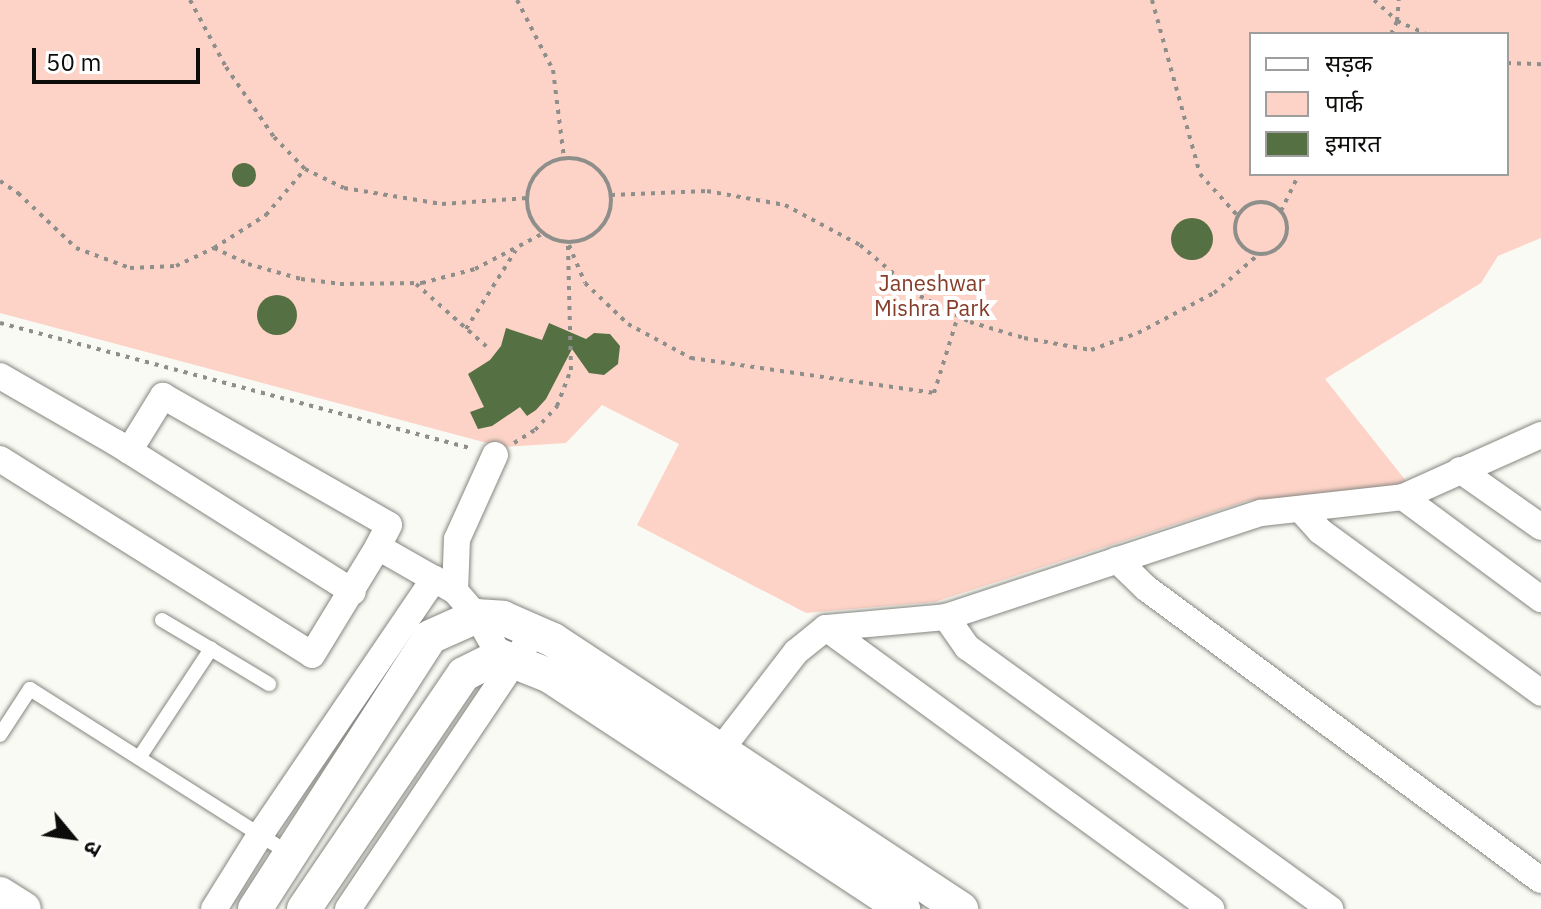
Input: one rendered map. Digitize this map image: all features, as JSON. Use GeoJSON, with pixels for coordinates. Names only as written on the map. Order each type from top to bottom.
{"type":"FeatureCollection","features":[{"type":"Feature","properties":{"kind":"street"},"geometry":{"type":"LineString","coordinates":[[0,376],[129,451],[353,592]]}},
{"type":"Feature","properties":{"kind":"street"},"geometry":{"type":"LineString","coordinates":[[0,459],[312,655],[353,592],[389,525],[163,396],[129,451]]}},
{"type":"Feature","properties":{"kind":"street"},"geometry":{"type":"LineString","coordinates":[[719,752],[796,652],[826,628],[946,617],[1261,513],[1302,511],[1403,497],[1460,470],[1535,443]]}},
{"type":"Feature","properties":{"kind":"street"},"geometry":{"type":"LineString","coordinates":[[255,909],[455,596],[457,539],[495,455]]}},
{"type":"Feature","properties":{"kind":"street"},"geometry":{"type":"LineString","coordinates":[[1460,470],[1541,527]]}},
{"type":"Feature","properties":{"kind":"street"},"geometry":{"type":"LineString","coordinates":[[1403,497],[1541,599]]}},
{"type":"Feature","properties":{"kind":"street"},"geometry":{"type":"LineString","coordinates":[[1302,511],[1320,531],[1541,693]]}},
{"type":"Feature","properties":{"kind":"street"},"geometry":{"type":"LineString","coordinates":[[378,547],[455,596],[553,640],[961,909]]}},
{"type":"Feature","properties":{"kind":"street"},"geometry":{"type":"LineString","coordinates":[[1117,560],[1146,588],[1538,873]]}},
{"type":"Feature","properties":{"kind":"street"},"geometry":{"type":"LineString","coordinates":[[455,596],[507,658],[550,676],[903,909]]}},
{"type":"Feature","properties":{"kind":"street"},"geometry":{"type":"LineString","coordinates":[[214,909],[260,835],[455,596]]}},
{"type":"Feature","properties":{"kind":"street"},"geometry":{"type":"LineString","coordinates":[[946,617],[967,647],[1330,909]]}},
{"type":"Feature","properties":{"kind":"street"},"geometry":{"type":"LineString","coordinates":[[826,628],[1212,909]]}},
{"type":"Feature","properties":{"kind":"street"},"geometry":{"type":"LineString","coordinates":[[348,909],[507,658],[534,632]]}},
{"type":"Feature","properties":{"kind":"street"},"geometry":{"type":"LineString","coordinates":[[304,909],[464,674],[507,658]]}},
{"type":"Feature","properties":{"kind":"street"},"geometry":{"type":"LineString","coordinates":[[0,894],[24,909]]}},
{"type":"Feature","properties":{"kind":"lane"},"geometry":{"type":"LineString","coordinates":[[162,620],[269,684]]}},
{"type":"Feature","properties":{"kind":"lane"},"geometry":{"type":"LineString","coordinates":[[139,758],[211,649]]}},
{"type":"Feature","properties":{"kind":"lane"},"geometry":{"type":"LineString","coordinates":[[0,735],[30,689],[291,855]]}},
{"type":"Feature","properties":{"kind":"path"},"geometry":{"type":"LineString","coordinates":[[190,0],[226,67],[274,137],[305,169],[344,188],[442,204],[527,198]]}},
{"type":"Feature","properties":{"kind":"path"},"geometry":{"type":"LineString","coordinates":[[517,0],[553,70],[564,158]]}},
{"type":"Feature","properties":{"kind":"path"},"geometry":{"type":"LineString","coordinates":[[1152,0],[1200,174],[1238,216]]}},
{"type":"Feature","properties":{"kind":"path"},"geometry":{"type":"LineString","coordinates":[[1374,0],[1397,21],[1422,32]]}},
{"type":"Feature","properties":{"kind":"path"},"geometry":{"type":"LineString","coordinates":[[1392,32],[1397,21],[1399,0]]}},
{"type":"Feature","properties":{"kind":"path"},"geometry":{"type":"LineString","coordinates":[[1509,63],[1541,64]]}},
{"type":"Feature","properties":{"kind":"path"},"geometry":{"type":"LineString","coordinates":[[564,158],[580,159],[595,167],[606,179],[611,195],[610,212],[602,227],[590,238],[568,243],[542,234],[532,222],[527,198],[535,174],[548,163],[564,158]]}},
{"type":"Feature","properties":{"kind":"path"},"geometry":{"type":"LineString","coordinates":[[0,181],[18,193],[76,248],[130,268],[176,266],[214,248],[266,215],[305,169]]}},
{"type":"Feature","properties":{"kind":"path"},"geometry":{"type":"LineString","coordinates":[[1281,211],[1298,176]]}},
{"type":"Feature","properties":{"kind":"path"},"geometry":{"type":"LineString","coordinates":[[611,195],[707,191],[785,205],[860,245],[920,296],[958,316],[1024,338],[1091,350],[1138,333],[1214,293],[1259,254],[1278,248],[1284,240],[1286,220],[1273,205],[1253,203],[1238,216],[1235,226],[1241,245],[1259,254]]}},
{"type":"Feature","properties":{"kind":"path"},"geometry":{"type":"LineString","coordinates":[[214,248],[248,264],[301,279],[340,284],[414,283],[475,269],[542,234]]}},
{"type":"Feature","properties":{"kind":"path"},"geometry":{"type":"LineString","coordinates":[[568,243],[585,283],[628,324],[691,358],[934,393],[958,316]]}},
{"type":"Feature","properties":{"kind":"path"},"geometry":{"type":"LineString","coordinates":[[0,323],[495,455],[535,430],[557,406],[571,370],[568,243]]}},
{"type":"Feature","properties":{"kind":"path"},"geometry":{"type":"LineString","coordinates":[[466,329],[518,247]]}},
{"type":"Feature","properties":{"kind":"path"},"geometry":{"type":"LineString","coordinates":[[414,283],[487,347]]}},
{"type":"Feature","properties":{"kind":"green space","name":"Janeshwar Mishra Park"},"geometry":{"type":"Polygon","coordinates":[[[0,0],[1541,0],[1541,238],[1498,256],[1481,283],[1325,379],[1410,486],[1247,501],[935,602],[806,613],[637,525],[679,444],[602,405],[566,443],[502,447],[0,313],[0,0]]]}},
{"type":"Feature","properties":{"kind":"building"},"geometry":{"type":"Polygon","coordinates":[[[244,163],[253,166],[256,175],[253,184],[244,187],[235,184],[232,175],[235,166],[244,163]]]}},
{"type":"Feature","properties":{"kind":"building"},"geometry":{"type":"Polygon","coordinates":[[[1192,218],[1207,224],[1213,239],[1207,254],[1192,260],[1177,254],[1171,239],[1177,224],[1192,218]]]}},
{"type":"Feature","properties":{"kind":"building"},"geometry":{"type":"Polygon","coordinates":[[[277,295],[291,301],[297,315],[291,329],[277,335],[263,329],[257,315],[263,301],[277,295]]]}},
{"type":"Feature","properties":{"kind":"building"},"geometry":{"type":"Polygon","coordinates":[[[549,323],[586,339],[594,333],[610,334],[620,346],[618,364],[604,375],[589,373],[572,349],[546,399],[536,410],[527,416],[520,407],[492,426],[478,429],[470,412],[484,407],[468,374],[490,360],[501,346],[506,328],[542,340],[549,323]]]}}]}
